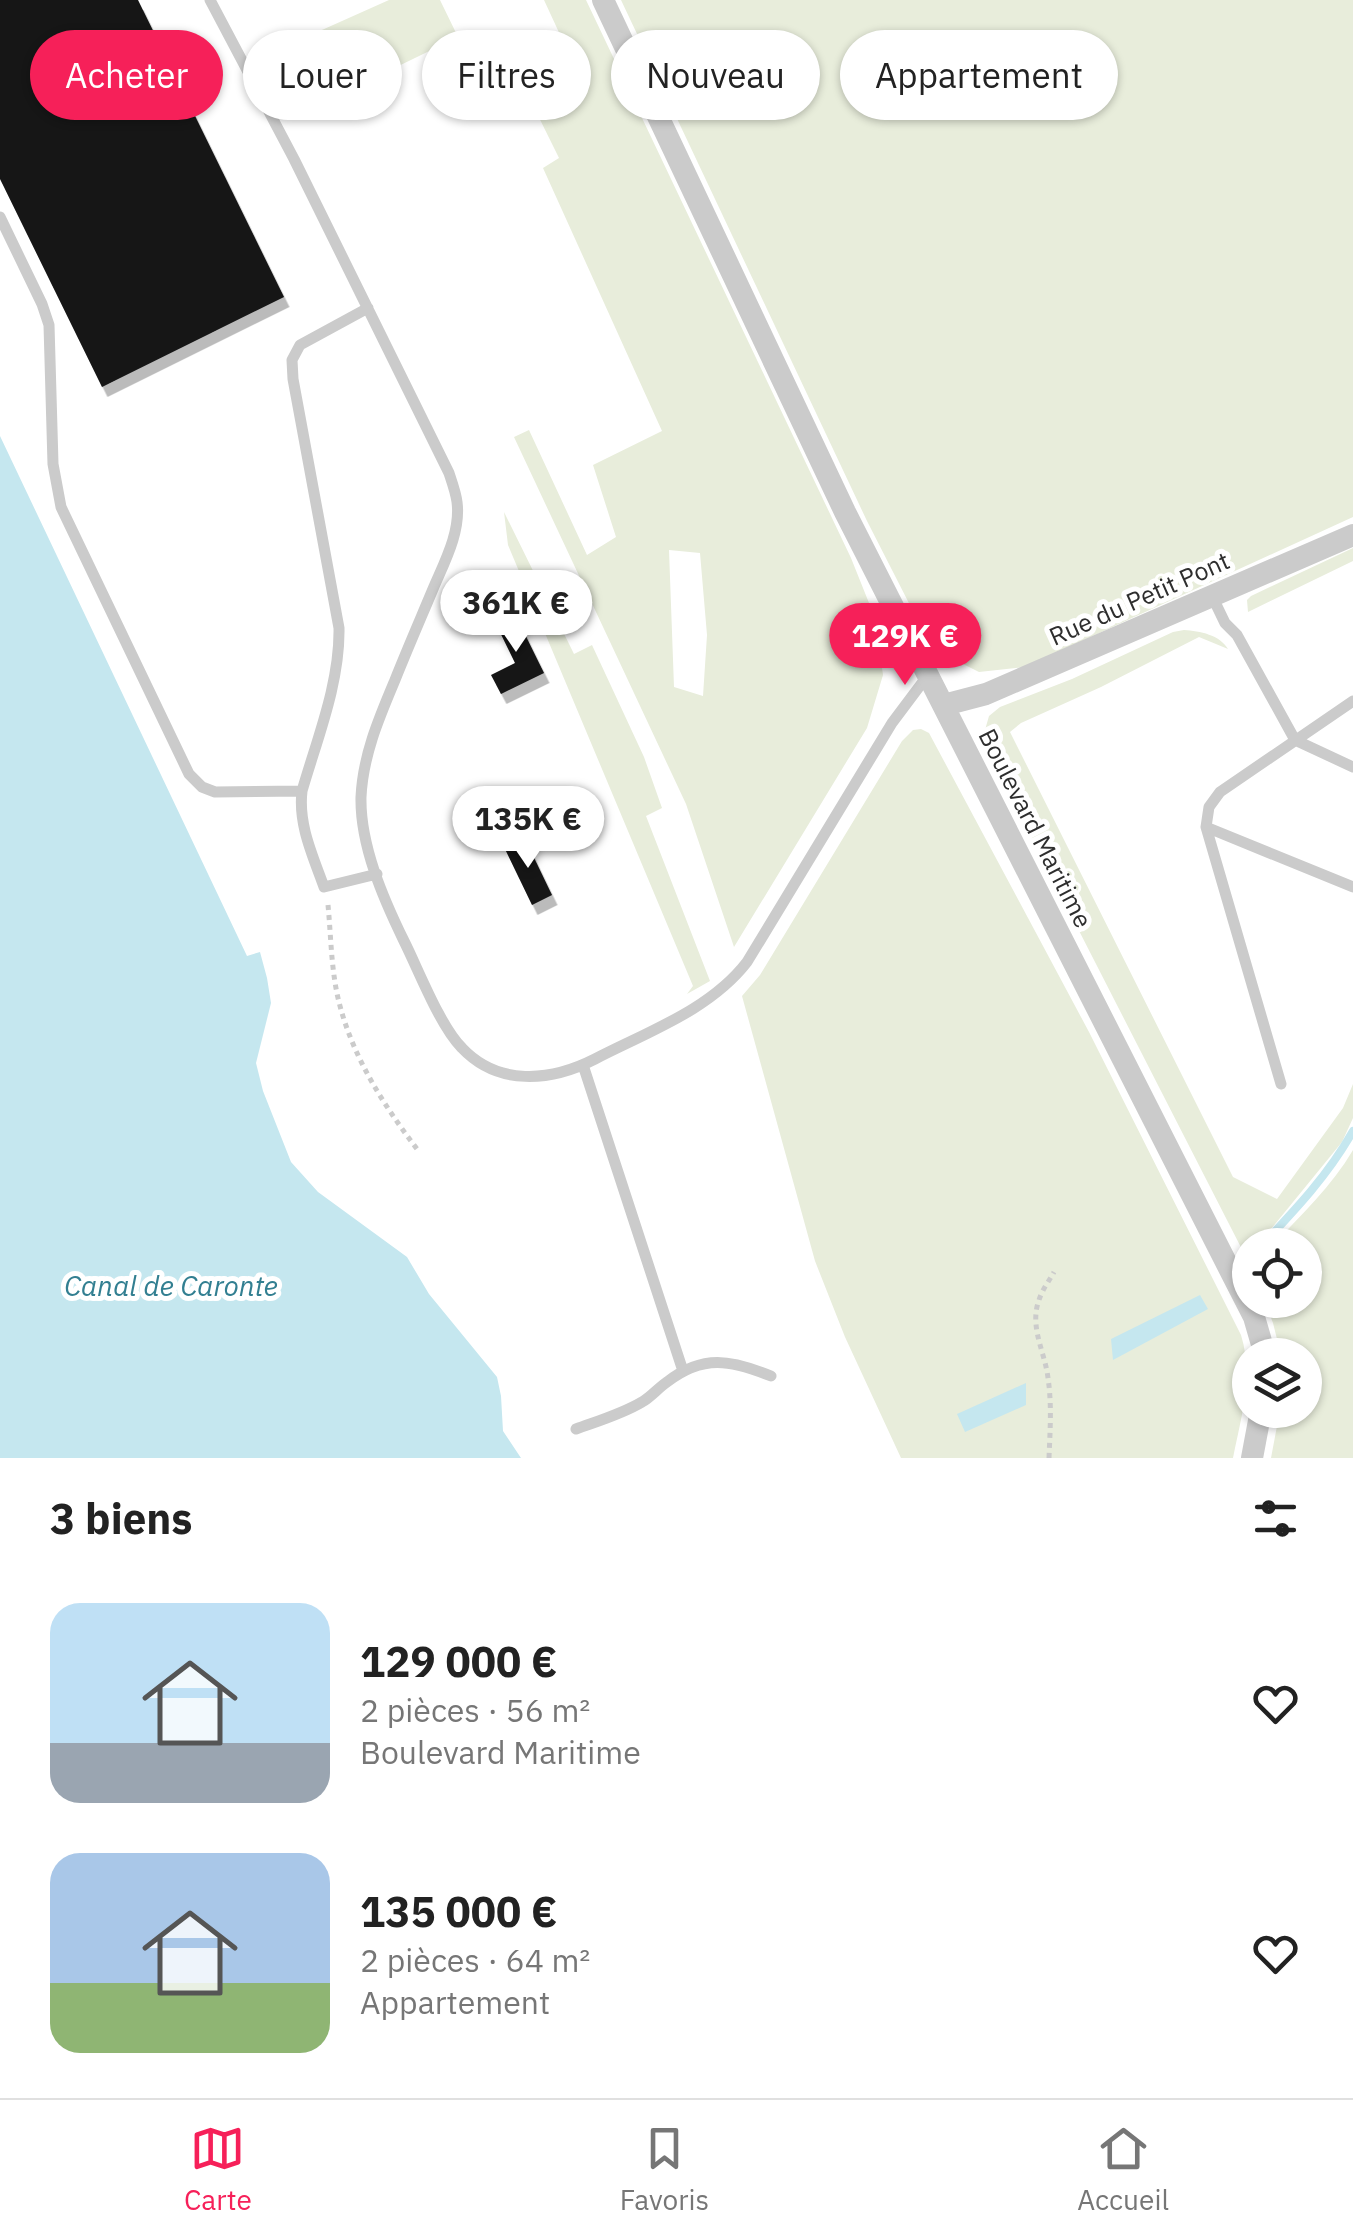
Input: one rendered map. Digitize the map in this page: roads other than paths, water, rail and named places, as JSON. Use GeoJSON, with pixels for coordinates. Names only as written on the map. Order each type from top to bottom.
{"type":"FeatureCollection","features":[{"type":"Feature","properties":{"kind":"street","name":"Boulevard Maritime"},"geometry":{"type":"LineString","coordinates":[[603,0],[845,512],[1247,1303],[1260,1338]]}},
{"type":"Feature","properties":{"kind":"street","name":"Rue du Petit Pont"},"geometry":{"type":"LineString","coordinates":[[944,705],[986,694],[1353,535]]}},
{"type":"Feature","properties":{"kind":"street"},"geometry":{"type":"LineString","coordinates":[[1252,1458],[1258,1428]]}},
{"type":"Feature","properties":{"kind":"lane"},"geometry":{"type":"LineString","coordinates":[[210,0],[368,308],[449,473],[458,503],[455,532],[444,564],[370,738],[361,799],[364,833],[400,932],[452,1038],[475,1062],[504,1075],[556,1074],[583,1065],[692,1009],[722,988],[739,972],[892,723],[928,675]]}},
{"type":"Feature","properties":{"kind":"lane"},"geometry":{"type":"LineString","coordinates":[[0,217],[49,325],[53,464],[61,507],[190,774],[202,787],[216,792],[302,791]]}},
{"type":"Feature","properties":{"kind":"lane"},"geometry":{"type":"LineString","coordinates":[[368,308],[300,345],[292,360],[340,652],[302,791],[302,825],[324,887],[377,874]]}},
{"type":"Feature","properties":{"kind":"lane"},"geometry":{"type":"LineString","coordinates":[[1212,596],[1295,740],[1353,767]]}},
{"type":"Feature","properties":{"kind":"lane"},"geometry":{"type":"LineString","coordinates":[[1281,1084],[1206,827],[1209,807],[1220,792],[1353,702]]}},
{"type":"Feature","properties":{"kind":"lane"},"geometry":{"type":"LineString","coordinates":[[1206,827],[1353,888]]}},
{"type":"Feature","properties":{"kind":"lane"},"geometry":{"type":"LineString","coordinates":[[583,1065],[684,1370]]}},
{"type":"Feature","properties":{"kind":"lane"},"geometry":{"type":"LineString","coordinates":[[576,1428],[624,1412],[645,1401],[684,1370],[702,1364],[741,1364],[771,1376]]}},
{"type":"Feature","properties":{"kind":"water","name":"Canal de Caronte"},"geometry":{"type":"Polygon","coordinates":[[[0,436],[247,956],[260,952],[271,1003],[256,1063],[291,1162],[318,1192],[407,1257],[429,1294],[497,1377],[503,1431],[521,1458],[0,1458],[0,436]]]}},
{"type":"Feature","properties":{"kind":"water"},"geometry":{"type":"Polygon","coordinates":[[[1200,1295],[1208,1309],[1113,1360],[1111,1339],[1200,1295]]]}},
{"type":"Feature","properties":{"kind":"water"},"geometry":{"type":"Polygon","coordinates":[[[1026,1383],[1026,1405],[965,1432],[957,1414],[1026,1383]]]}},
{"type":"Feature","properties":{"kind":"waterway"},"geometry":{"type":"LineString","coordinates":[[1277,1228],[1323,1176],[1353,1131]]}}]}
